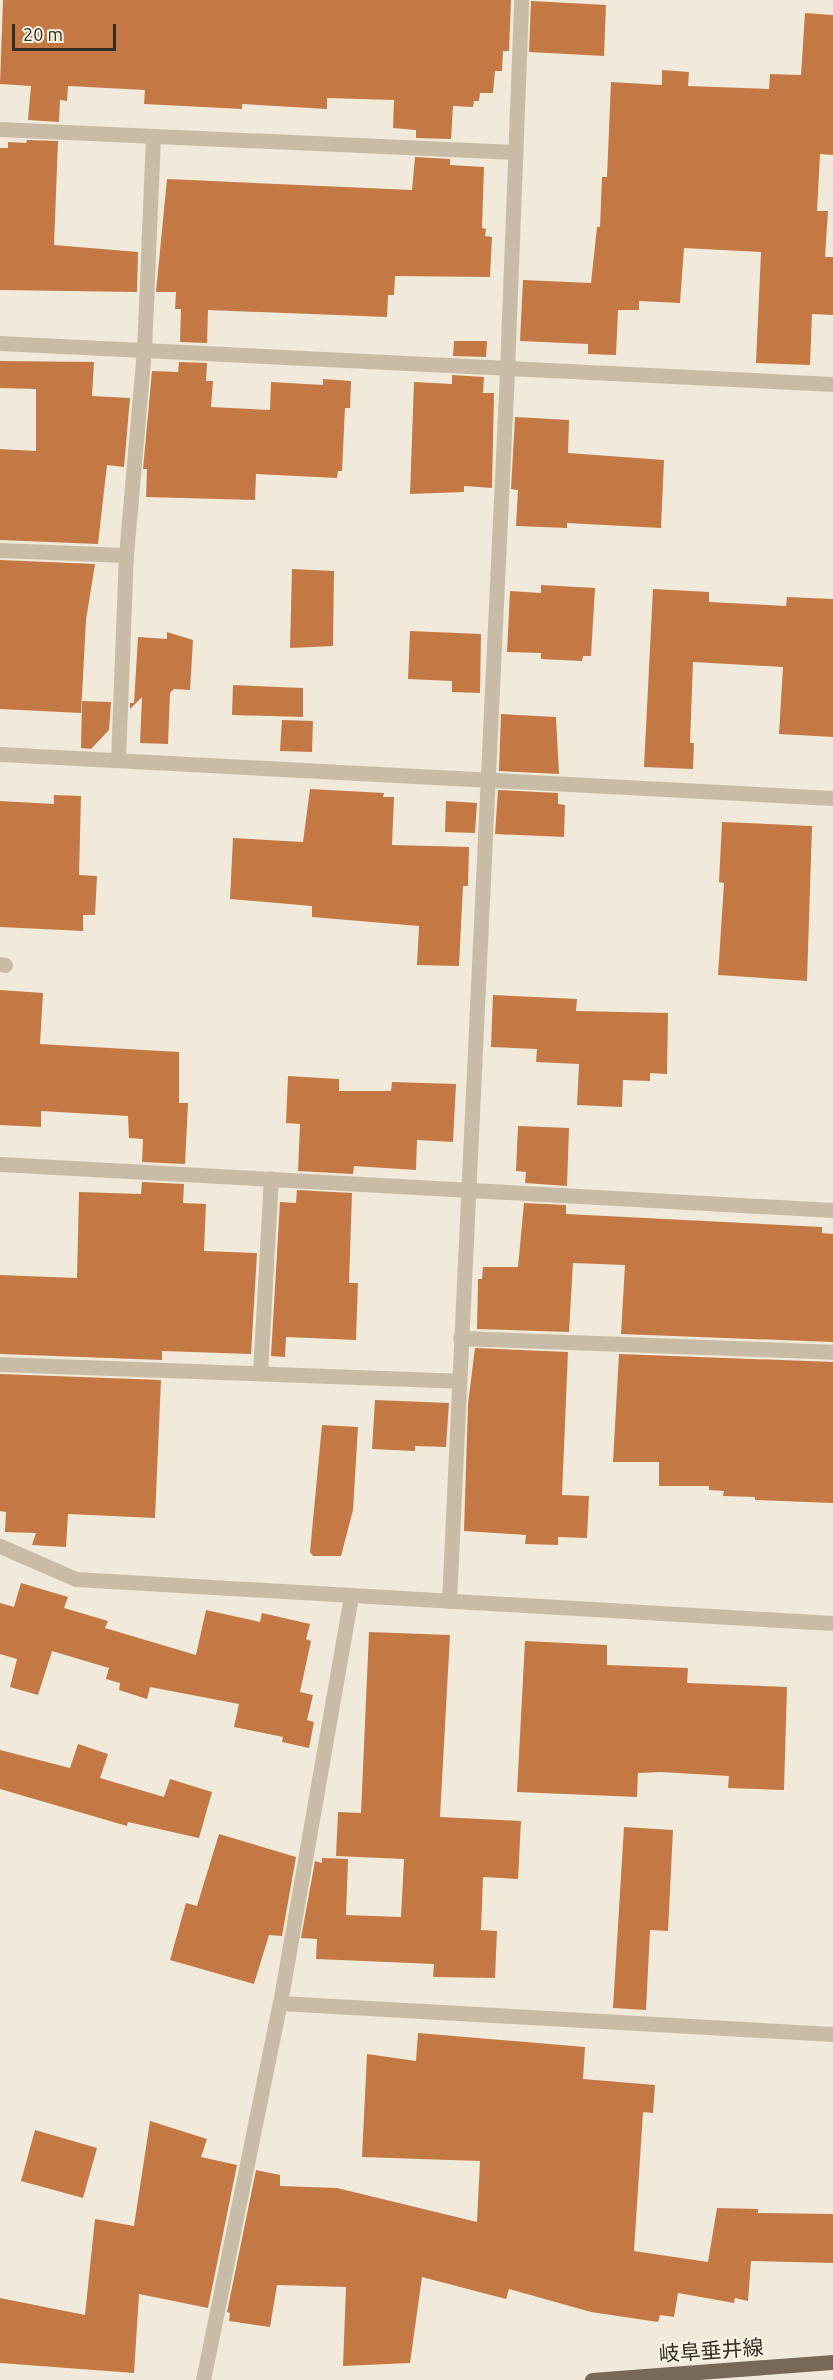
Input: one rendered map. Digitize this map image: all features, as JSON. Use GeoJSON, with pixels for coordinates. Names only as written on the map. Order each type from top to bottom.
{"type":"FeatureCollection","features":[{"type":"Feature","properties":{"kind":"main road","name":"岐阜垂井線"},"geometry":{"type":"LineString","coordinates":[[592,2380],[652,2378],[833,2362]]}},
{"type":"Feature","properties":{"kind":"street"},"geometry":{"type":"LineString","coordinates":[[449,1601],[507,370],[520,0]]}},
{"type":"Feature","properties":{"kind":"street"},"geometry":{"type":"LineString","coordinates":[[0,129],[515,152]]}},
{"type":"Feature","properties":{"kind":"street"},"geometry":{"type":"LineString","coordinates":[[118,760],[126,555],[144,351],[153,136]]}},
{"type":"Feature","properties":{"kind":"street"},"geometry":{"type":"LineString","coordinates":[[0,343],[507,370],[833,384]]}},
{"type":"Feature","properties":{"kind":"street"},"geometry":{"type":"LineString","coordinates":[[0,550],[126,555]]}},
{"type":"Feature","properties":{"kind":"street"},"geometry":{"type":"LineString","coordinates":[[0,754],[833,798]]}},
{"type":"Feature","properties":{"kind":"street"},"geometry":{"type":"LineString","coordinates":[[0,1164],[468,1188],[833,1210]]}},
{"type":"Feature","properties":{"kind":"street"},"geometry":{"type":"LineString","coordinates":[[260,1373],[271,1178]]}},
{"type":"Feature","properties":{"kind":"street"},"geometry":{"type":"LineString","coordinates":[[460,1338],[833,1352]]}},
{"type":"Feature","properties":{"kind":"street"},"geometry":{"type":"LineString","coordinates":[[0,1364],[459,1381]]}},
{"type":"Feature","properties":{"kind":"street"},"geometry":{"type":"LineString","coordinates":[[0,1546],[76,1579],[351,1597],[833,1623]]}},
{"type":"Feature","properties":{"kind":"street"},"geometry":{"type":"LineString","coordinates":[[203,2380],[280,2003],[351,1597]]}},
{"type":"Feature","properties":{"kind":"street"},"geometry":{"type":"LineString","coordinates":[[280,2003],[833,2034]]}},
{"type":"Feature","properties":{"kind":"building"},"geometry":{"type":"Polygon","coordinates":[[[3,0],[511,0],[509,51],[503,51],[502,71],[495,71],[493,93],[480,93],[479,101],[474,101],[473,107],[453,106],[451,139],[416,138],[416,130],[393,128],[394,100],[327,98],[327,109],[242,104],[242,109],[144,104],[145,90],[68,86],[67,101],[60,100],[59,122],[28,120],[31,86],[0,84],[3,0]]]}},
{"type":"Feature","properties":{"kind":"building"},"geometry":{"type":"Polygon","coordinates":[[[531,1],[606,5],[604,56],[529,52],[531,1]]]}},
{"type":"Feature","properties":{"kind":"building"},"geometry":{"type":"Polygon","coordinates":[[[805,13],[833,15],[833,155],[820,154],[817,211],[828,211],[825,257],[833,257],[833,315],[812,314],[810,365],[756,363],[761,252],[684,248],[680,303],[639,301],[639,310],[618,310],[616,355],[588,354],[588,344],[520,341],[523,280],[591,283],[597,227],[600,227],[602,177],[607,177],[611,82],[662,85],[662,70],[689,72],[688,86],[769,89],[770,74],[801,75],[805,13]]]}},
{"type":"Feature","properties":{"kind":"building"},"geometry":{"type":"Polygon","coordinates":[[[27,140],[58,141],[54,245],[138,252],[137,292],[0,290],[0,148],[8,148],[8,142],[26,143],[27,140]]]}},
{"type":"Feature","properties":{"kind":"building"},"geometry":{"type":"Polygon","coordinates":[[[415,157],[450,159],[450,165],[484,167],[482,228],[486,229],[485,236],[492,237],[490,277],[395,276],[394,295],[388,295],[387,317],[208,310],[207,343],[180,342],[181,309],[175,309],[176,292],[156,292],[167,179],[412,190],[415,157]]]}},
{"type":"Feature","properties":{"kind":"building"},"geometry":{"type":"Polygon","coordinates":[[[454,341],[487,341],[486,357],[453,356],[454,341]]]}},
{"type":"Feature","properties":{"kind":"building"},"geometry":{"type":"Polygon","coordinates":[[[0,361],[94,362],[92,396],[130,398],[124,467],[107,465],[98,544],[0,540],[0,449],[36,451],[36,389],[0,388],[0,361]]]}},
{"type":"Feature","properties":{"kind":"building"},"geometry":{"type":"Polygon","coordinates":[[[179,362],[207,363],[206,381],[213,381],[211,407],[270,410],[271,382],[323,385],[323,379],[351,381],[350,408],[345,408],[342,471],[338,471],[337,478],[256,474],[255,500],[146,497],[147,469],[143,469],[152,371],[178,372],[179,362]]]}},
{"type":"Feature","properties":{"kind":"building"},"geometry":{"type":"Polygon","coordinates":[[[452,375],[484,377],[483,393],[494,393],[492,488],[464,486],[464,492],[410,494],[414,382],[452,384],[452,375]]]}},
{"type":"Feature","properties":{"kind":"building"},"geometry":{"type":"Polygon","coordinates":[[[515,417],[569,420],[568,453],[664,460],[661,528],[567,523],[567,528],[516,526],[518,490],[511,489],[515,417]]]}},
{"type":"Feature","properties":{"kind":"building"},"geometry":{"type":"Polygon","coordinates":[[[0,560],[95,564],[86,620],[81,713],[0,709],[0,560]]]}},
{"type":"Feature","properties":{"kind":"building"},"geometry":{"type":"Polygon","coordinates":[[[292,569],[334,571],[333,646],[290,648],[292,569]]]}},
{"type":"Feature","properties":{"kind":"building"},"geometry":{"type":"Polygon","coordinates":[[[541,585],[595,588],[591,656],[583,656],[582,661],[541,659],[541,653],[507,652],[510,591],[541,593],[541,585]]]}},
{"type":"Feature","properties":{"kind":"building"},"geometry":{"type":"Polygon","coordinates":[[[653,589],[709,592],[709,602],[786,606],[787,597],[833,599],[833,737],[779,734],[783,667],[693,662],[690,743],[694,743],[693,769],[644,767],[653,589]]]}},
{"type":"Feature","properties":{"kind":"building"},"geometry":{"type":"Polygon","coordinates":[[[410,631],[481,634],[480,693],[452,692],[452,681],[408,679],[410,631]]]}},
{"type":"Feature","properties":{"kind":"building"},"geometry":{"type":"Polygon","coordinates":[[[167,632],[193,640],[190,690],[174,689],[170,693],[168,744],[140,743],[142,697],[130,709],[130,703],[134,703],[138,637],[167,639],[167,632]]]}},
{"type":"Feature","properties":{"kind":"building"},"geometry":{"type":"Polygon","coordinates":[[[233,685],[303,688],[303,717],[232,715],[233,685]]]}},
{"type":"Feature","properties":{"kind":"building"},"geometry":{"type":"Polygon","coordinates":[[[82,701],[111,702],[109,730],[91,749],[81,748],[82,701]]]}},
{"type":"Feature","properties":{"kind":"building"},"geometry":{"type":"Polygon","coordinates":[[[501,714],[556,717],[559,774],[499,771],[501,714]]]}},
{"type":"Feature","properties":{"kind":"building"},"geometry":{"type":"Polygon","coordinates":[[[282,720],[313,721],[312,752],[280,751],[282,720]]]}},
{"type":"Feature","properties":{"kind":"building"},"geometry":{"type":"Polygon","coordinates":[[[310,789],[384,793],[383,797],[394,797],[392,845],[469,847],[468,886],[463,886],[459,966],[417,965],[419,926],[312,917],[312,906],[230,899],[233,838],[303,842],[310,789]]]}},
{"type":"Feature","properties":{"kind":"building"},"geometry":{"type":"Polygon","coordinates":[[[498,790],[558,793],[558,804],[565,805],[564,837],[495,834],[498,790]]]}},
{"type":"Feature","properties":{"kind":"building"},"geometry":{"type":"Polygon","coordinates":[[[54,795],[81,796],[79,875],[97,876],[95,915],[83,915],[83,931],[0,927],[0,801],[54,804],[54,795]]]}},
{"type":"Feature","properties":{"kind":"building"},"geometry":{"type":"Polygon","coordinates":[[[446,801],[477,803],[475,833],[445,832],[446,801]]]}},
{"type":"Feature","properties":{"kind":"building"},"geometry":{"type":"Polygon","coordinates":[[[722,822],[812,826],[807,981],[718,975],[724,883],[719,882],[722,822]]]}},
{"type":"Feature","properties":{"kind":"building"},"geometry":{"type":"Polygon","coordinates":[[[0,990],[43,993],[40,1044],[179,1052],[179,1103],[188,1103],[185,1164],[142,1162],[143,1139],[129,1138],[128,1116],[41,1111],[41,1127],[0,1125],[0,990]]]}},
{"type":"Feature","properties":{"kind":"building"},"geometry":{"type":"Polygon","coordinates":[[[493,995],[577,999],[576,1011],[668,1013],[667,1074],[650,1073],[650,1081],[623,1080],[622,1107],[577,1105],[579,1064],[536,1062],[537,1049],[491,1047],[493,995]]]}},
{"type":"Feature","properties":{"kind":"building"},"geometry":{"type":"Polygon","coordinates":[[[288,1076],[339,1079],[339,1091],[391,1091],[392,1082],[456,1084],[453,1142],[417,1140],[416,1170],[354,1166],[353,1174],[298,1171],[300,1124],[286,1123],[288,1076]]]}},
{"type":"Feature","properties":{"kind":"building"},"geometry":{"type":"Polygon","coordinates":[[[518,1126],[569,1128],[567,1186],[525,1183],[526,1172],[516,1171],[518,1126]]]}},
{"type":"Feature","properties":{"kind":"building"},"geometry":{"type":"Polygon","coordinates":[[[142,1182],[184,1184],[183,1203],[206,1204],[204,1251],[257,1253],[251,1354],[162,1351],[162,1360],[0,1354],[0,1275],[77,1278],[79,1192],[141,1194],[142,1182]]]}},
{"type":"Feature","properties":{"kind":"building"},"geometry":{"type":"Polygon","coordinates":[[[297,1190],[352,1193],[349,1283],[358,1283],[356,1340],[286,1337],[285,1357],[271,1356],[280,1202],[296,1203],[297,1190]]]}},
{"type":"Feature","properties":{"kind":"building"},"geometry":{"type":"Polygon","coordinates":[[[524,1203],[566,1205],[566,1214],[822,1227],[822,1233],[833,1234],[833,1342],[621,1334],[625,1265],[573,1263],[569,1332],[477,1329],[478,1279],[482,1279],[483,1267],[518,1267],[524,1203]]]}},
{"type":"Feature","properties":{"kind":"building"},"geometry":{"type":"Polygon","coordinates":[[[475,1348],[568,1352],[562,1495],[589,1496],[587,1538],[558,1537],[558,1545],[525,1544],[526,1535],[464,1531],[468,1404],[475,1348]]]}},
{"type":"Feature","properties":{"kind":"building"},"geometry":{"type":"Polygon","coordinates":[[[619,1354],[833,1362],[833,1503],[755,1500],[755,1497],[723,1496],[724,1491],[709,1490],[709,1486],[659,1486],[659,1462],[613,1462],[619,1354]]]}},
{"type":"Feature","properties":{"kind":"building"},"geometry":{"type":"Polygon","coordinates":[[[0,1374],[161,1380],[155,1518],[68,1514],[66,1547],[32,1545],[36,1533],[5,1532],[6,1512],[0,1511],[0,1374]]]}},
{"type":"Feature","properties":{"kind":"building"},"geometry":{"type":"Polygon","coordinates":[[[375,1400],[449,1403],[446,1447],[415,1446],[415,1451],[372,1449],[375,1400]]]}},
{"type":"Feature","properties":{"kind":"building"},"geometry":{"type":"Polygon","coordinates":[[[322,1425],[358,1427],[353,1510],[341,1556],[313,1556],[310,1552],[322,1425]]]}},
{"type":"Feature","properties":{"kind":"building"},"geometry":{"type":"Polygon","coordinates":[[[21,1583],[68,1597],[64,1608],[108,1621],[105,1628],[196,1655],[206,1610],[260,1622],[262,1613],[310,1624],[306,1639],[311,1641],[300,1692],[313,1695],[307,1720],[314,1722],[309,1748],[282,1742],[283,1737],[234,1727],[239,1704],[150,1687],[147,1699],[119,1690],[120,1683],[106,1679],[109,1668],[52,1651],[38,1695],[10,1687],[17,1659],[0,1654],[0,1603],[14,1607],[21,1583]]]}},
{"type":"Feature","properties":{"kind":"building"},"geometry":{"type":"Polygon","coordinates":[[[369,1632],[450,1635],[440,1817],[521,1821],[518,1879],[483,1877],[481,1930],[497,1931],[495,1978],[433,1977],[434,1964],[316,1959],[317,1939],[301,1938],[315,1861],[322,1863],[322,1858],[348,1859],[346,1915],[401,1917],[404,1859],[336,1856],[338,1812],[361,1813],[369,1632]]]}},
{"type":"Feature","properties":{"kind":"building"},"geometry":{"type":"Polygon","coordinates":[[[525,1641],[607,1645],[607,1665],[688,1668],[687,1683],[787,1687],[784,1790],[728,1788],[729,1776],[660,1772],[638,1773],[637,1797],[517,1792],[525,1641]]]}},
{"type":"Feature","properties":{"kind":"building"},"geometry":{"type":"Polygon","coordinates":[[[78,1744],[108,1754],[100,1778],[164,1797],[170,1779],[212,1792],[199,1838],[128,1822],[127,1826],[0,1789],[0,1750],[70,1768],[78,1744]]]}},
{"type":"Feature","properties":{"kind":"building"},"geometry":{"type":"Polygon","coordinates":[[[624,1827],[673,1830],[668,1931],[650,1930],[646,2010],[613,2008],[624,1827]]]}},
{"type":"Feature","properties":{"kind":"building"},"geometry":{"type":"Polygon","coordinates":[[[219,1834],[296,1857],[282,1936],[269,1935],[254,1984],[170,1960],[186,1903],[197,1906],[219,1834]]]}},
{"type":"Feature","properties":{"kind":"building"},"geometry":{"type":"Polygon","coordinates":[[[418,2033],[585,2047],[583,2079],[655,2085],[653,2113],[643,2112],[634,2251],[708,2262],[717,2208],[758,2209],[758,2213],[833,2214],[833,2263],[751,2261],[748,2301],[735,2298],[734,2303],[678,2293],[674,2317],[660,2315],[658,2322],[591,2312],[509,2289],[506,2299],[422,2277],[410,2363],[343,2366],[346,2287],[277,2285],[270,2327],[229,2321],[230,2313],[227,2312],[256,2170],[280,2175],[280,2186],[337,2188],[477,2222],[480,2161],[362,2157],[367,2054],[416,2061],[418,2033]]]}},
{"type":"Feature","properties":{"kind":"building"},"geometry":{"type":"Polygon","coordinates":[[[150,2121],[207,2139],[201,2157],[237,2165],[208,2308],[139,2294],[134,2373],[0,2363],[0,2298],[85,2315],[95,2219],[134,2226],[150,2121]]]}},
{"type":"Feature","properties":{"kind":"building"},"geometry":{"type":"Polygon","coordinates":[[[35,2130],[97,2148],[83,2198],[21,2181],[35,2130]]]}}]}
